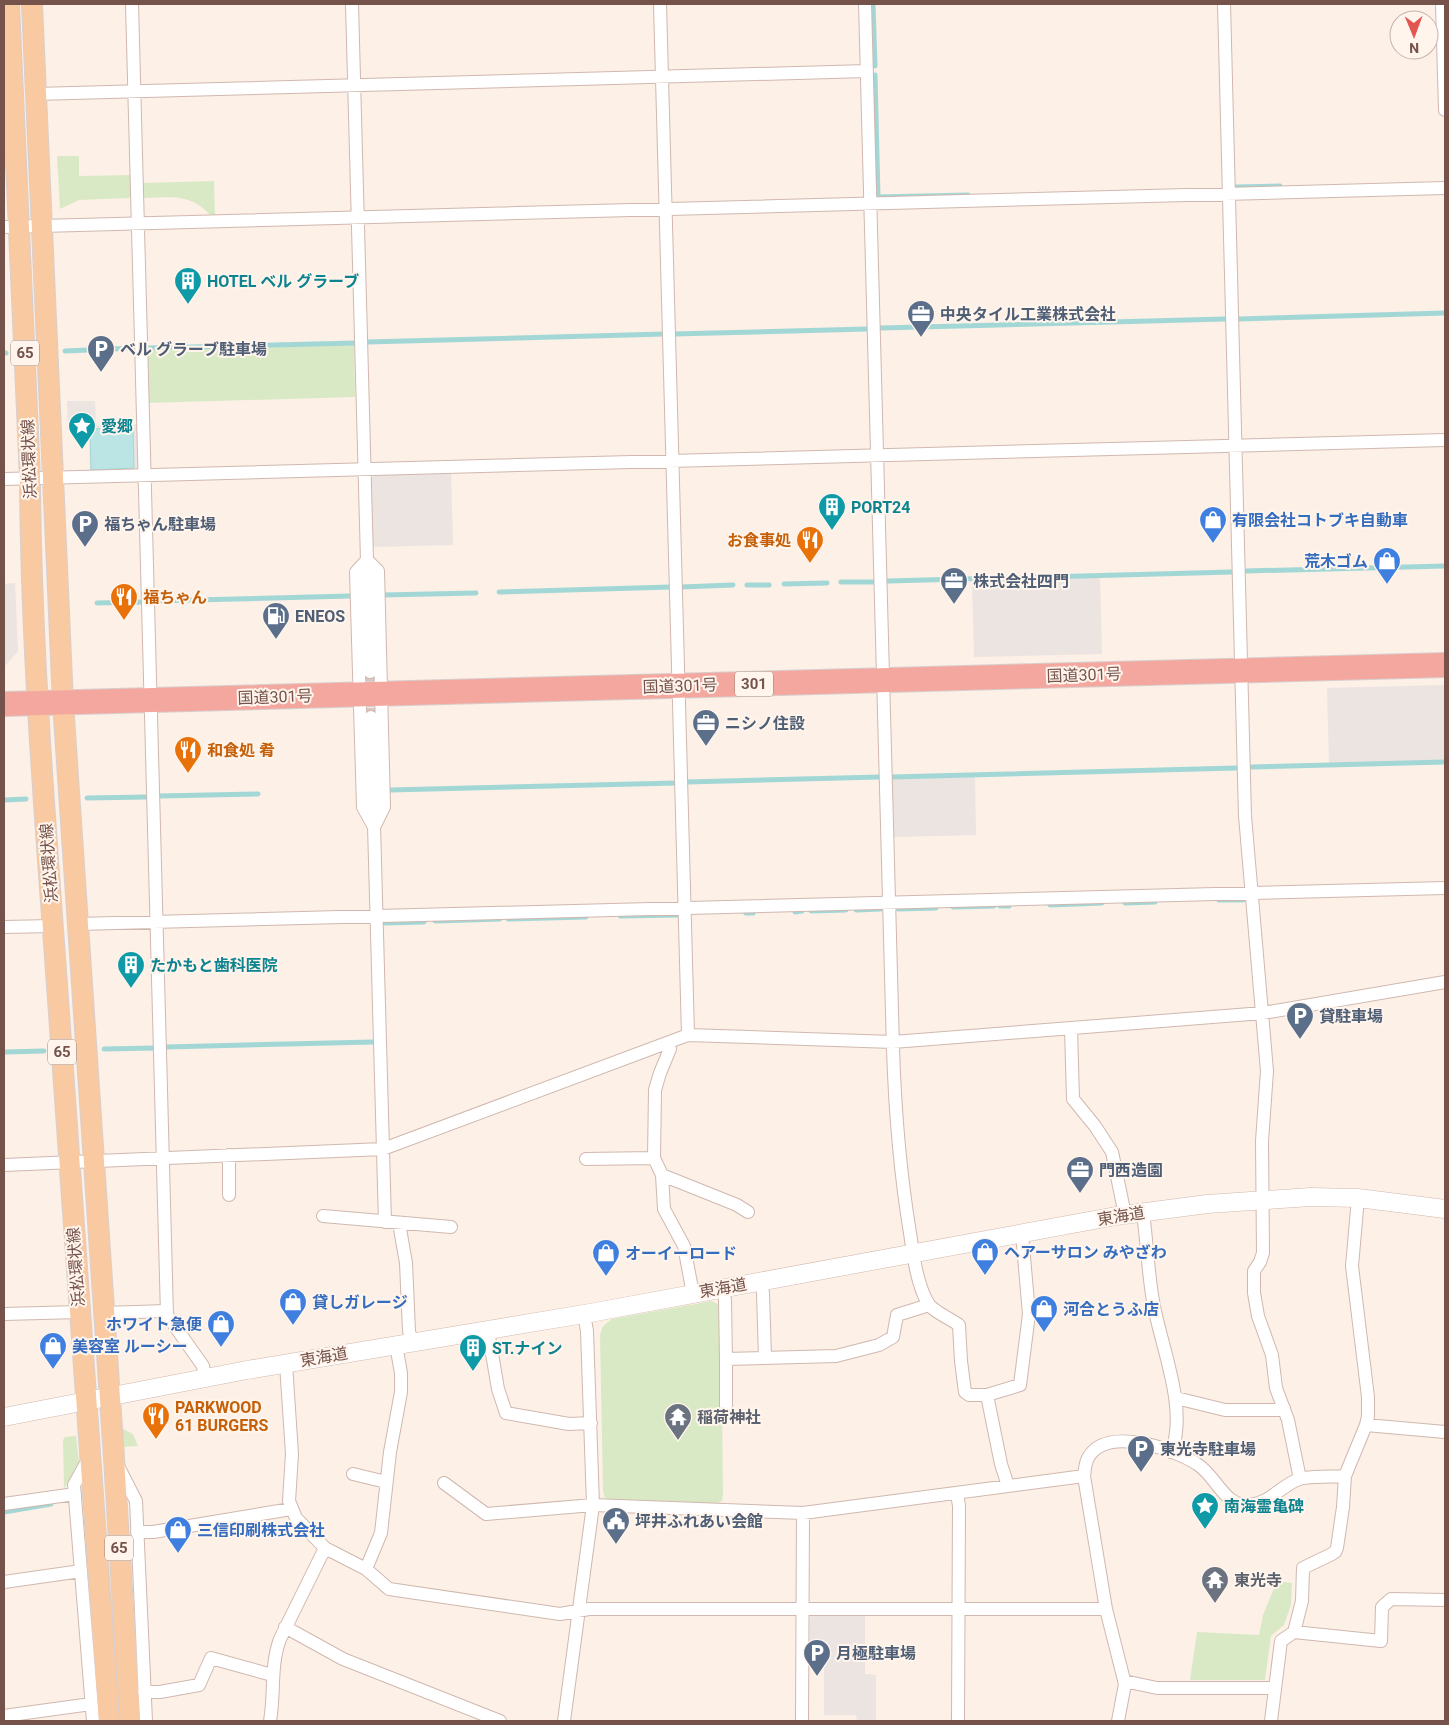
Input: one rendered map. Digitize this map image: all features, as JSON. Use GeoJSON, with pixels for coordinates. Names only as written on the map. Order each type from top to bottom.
{"type":"FeatureCollection","features":[{"type":"Feature","properties":{"kind":"highway","name":"国道301号"},"geometry":{"type":"LineString","coordinates":[[4,704],[1445,665]]}},
{"type":"Feature","properties":{"kind":"main road","name":"浜松環状線"},"geometry":{"type":"LineString","coordinates":[[9,4],[8,94],[11,227],[30,478],[38,703],[89,1458],[100,1703],[109,1721]]}},
{"type":"Feature","properties":{"kind":"main road","name":"浜松環状線"},"geometry":{"type":"LineString","coordinates":[[32,4],[63,703],[114,1458],[136,1696],[130,1721]]}},
{"type":"Feature","properties":{"kind":"main road","name":"東海道"},"geometry":{"type":"LineString","coordinates":[[4,1417],[205,1378],[584,1314],[1143,1212],[1207,1204],[1311,1197],[1358,1198],[1445,1209]]}},
{"type":"Feature","properties":{"kind":"street"},"geometry":{"type":"LineString","coordinates":[[132,4],[167,1315],[203,1366],[205,1378]]}},
{"type":"Feature","properties":{"kind":"street"},"geometry":{"type":"LineString","coordinates":[[352,4],[370,672]]}},
{"type":"Feature","properties":{"kind":"street"},"geometry":{"type":"LineString","coordinates":[[660,4],[688,1035]]}},
{"type":"Feature","properties":{"kind":"street"},"geometry":{"type":"LineString","coordinates":[[865,4],[893,1042],[898,1145],[913,1254],[921,1286],[928,1305],[959,1325],[965,1392],[969,1395],[987,1395],[1020,1385],[1029,1314],[1022,1234]]}},
{"type":"Feature","properties":{"kind":"street"},"geometry":{"type":"LineString","coordinates":[[1224,4],[1246,816],[1267,1071],[1262,1141],[1263,1253],[1254,1271],[1254,1293],[1258,1316],[1272,1355],[1276,1388],[1284,1408],[1300,1479]]}},
{"type":"Feature","properties":{"kind":"street"},"geometry":{"type":"LineString","coordinates":[[1442,4],[1445,110]]}},
{"type":"Feature","properties":{"kind":"street"},"geometry":{"type":"LineString","coordinates":[[36,94],[867,72]]}},
{"type":"Feature","properties":{"kind":"street"},"geometry":{"type":"LineString","coordinates":[[11,227],[1445,188]]}},
{"type":"Feature","properties":{"kind":"street"},"geometry":{"type":"LineString","coordinates":[[4,479],[1445,440]]}},
{"type":"Feature","properties":{"kind":"street"},"geometry":{"type":"LineString","coordinates":[[367,560],[356,572],[384,807],[374,827]]}},
{"type":"Feature","properties":{"kind":"street"},"geometry":{"type":"LineString","coordinates":[[367,560],[378,571],[363,807],[374,827]]}},
{"type":"Feature","properties":{"kind":"street"},"geometry":{"type":"LineString","coordinates":[[371,717],[385,1222]]}},
{"type":"Feature","properties":{"kind":"street"},"geometry":{"type":"LineString","coordinates":[[78,924],[1445,888]]}},
{"type":"Feature","properties":{"kind":"street"},"geometry":{"type":"LineString","coordinates":[[4,927],[53,926]]}},
{"type":"Feature","properties":{"kind":"street"},"geometry":{"type":"LineString","coordinates":[[4,1165],[383,1149],[688,1035],[893,1042],[1263,1014],[1445,982]]}},
{"type":"Feature","properties":{"kind":"street"},"geometry":{"type":"LineString","coordinates":[[1071,1028],[1073,1099],[1095,1126],[1112,1152],[1125,1215]]}},
{"type":"Feature","properties":{"kind":"street"},"geometry":{"type":"LineString","coordinates":[[668,1043],[670,1049],[655,1090],[654,1158],[662,1175],[664,1209],[684,1246],[694,1294]]}},
{"type":"Feature","properties":{"kind":"street"},"geometry":{"type":"LineString","coordinates":[[229,1156],[229,1195]]}},
{"type":"Feature","properties":{"kind":"street"},"geometry":{"type":"LineString","coordinates":[[586,1159],[654,1158]]}},
{"type":"Feature","properties":{"kind":"street"},"geometry":{"type":"LineString","coordinates":[[662,1175],[737,1205],[748,1212]]}},
{"type":"Feature","properties":{"kind":"street"},"geometry":{"type":"LineString","coordinates":[[1294,1632],[1302,1601],[1303,1568],[1332,1554],[1337,1548],[1345,1476],[1368,1416],[1368,1397],[1352,1266],[1358,1198]]}},
{"type":"Feature","properties":{"kind":"street"},"geometry":{"type":"LineString","coordinates":[[1143,1212],[1153,1303],[1176,1398],[1174,1444],[1170,1452]]}},
{"type":"Feature","properties":{"kind":"street"},"geometry":{"type":"LineString","coordinates":[[323,1216],[451,1227]]}},
{"type":"Feature","properties":{"kind":"street"},"geometry":{"type":"LineString","coordinates":[[366,1569],[381,1533],[386,1482],[402,1386],[404,1344],[409,1331],[406,1263],[399,1223]]}},
{"type":"Feature","properties":{"kind":"street"},"geometry":{"type":"LineString","coordinates":[[761,1281],[765,1358]]}},
{"type":"Feature","properties":{"kind":"street"},"geometry":{"type":"LineString","coordinates":[[723,1288],[725,1300],[726,1406]]}},
{"type":"Feature","properties":{"kind":"street"},"geometry":{"type":"LineString","coordinates":[[726,1359],[836,1356],[879,1345],[893,1338],[897,1316],[928,1305]]}},
{"type":"Feature","properties":{"kind":"street"},"geometry":{"type":"LineString","coordinates":[[104,1313],[167,1311]]}},
{"type":"Feature","properties":{"kind":"street"},"geometry":{"type":"LineString","coordinates":[[4,1314],[79,1312]]}},
{"type":"Feature","properties":{"kind":"street"},"geometry":{"type":"LineString","coordinates":[[564,1721],[594,1505],[587,1331],[584,1314]]}},
{"type":"Feature","properties":{"kind":"street"},"geometry":{"type":"LineString","coordinates":[[488,1330],[498,1389],[506,1413],[569,1424],[590,1423]]}},
{"type":"Feature","properties":{"kind":"street"},"geometry":{"type":"LineString","coordinates":[[286,1364],[292,1454],[289,1492],[291,1509],[296,1518],[325,1548],[366,1569],[389,1589],[560,1614],[589,1609],[1106,1609]]}},
{"type":"Feature","properties":{"kind":"street"},"geometry":{"type":"LineString","coordinates":[[987,1395],[1001,1464],[1008,1486]]}},
{"type":"Feature","properties":{"kind":"street"},"geometry":{"type":"LineString","coordinates":[[1176,1398],[1225,1410],[1281,1410],[1284,1408]]}},
{"type":"Feature","properties":{"kind":"street"},"geometry":{"type":"LineString","coordinates":[[1366,1425],[1445,1432]]}},
{"type":"Feature","properties":{"kind":"street"},"geometry":{"type":"LineString","coordinates":[[1118,1721],[1124,1693],[1124,1681],[1106,1609],[1084,1476],[1088,1458],[1094,1451],[1101,1446],[1126,1442],[1142,1442],[1197,1464],[1211,1475],[1232,1501],[1247,1505],[1264,1502],[1300,1479],[1345,1476]]}},
{"type":"Feature","properties":{"kind":"street"},"geometry":{"type":"LineString","coordinates":[[89,1458],[74,1485],[81,1571],[100,1703],[92,1721]]}},
{"type":"Feature","properties":{"kind":"street"},"geometry":{"type":"LineString","coordinates":[[114,1458],[136,1501],[136,1696],[146,1721]]}},
{"type":"Feature","properties":{"kind":"street"},"geometry":{"type":"LineString","coordinates":[[353,1474],[386,1482]]}},
{"type":"Feature","properties":{"kind":"street"},"geometry":{"type":"LineString","coordinates":[[444,1483],[486,1514],[594,1505],[802,1513],[1084,1476]]}},
{"type":"Feature","properties":{"kind":"street"},"geometry":{"type":"LineString","coordinates":[[957,1493],[959,1506],[958,1721]]}},
{"type":"Feature","properties":{"kind":"street"},"geometry":{"type":"LineString","coordinates":[[4,1504],[75,1494]]}},
{"type":"Feature","properties":{"kind":"street"},"geometry":{"type":"LineString","coordinates":[[137,1532],[153,1532],[291,1509]]}},
{"type":"Feature","properties":{"kind":"street"},"geometry":{"type":"LineString","coordinates":[[802,1513],[802,1721]]}},
{"type":"Feature","properties":{"kind":"street"},"geometry":{"type":"LineString","coordinates":[[270,1721],[272,1674],[276,1651],[285,1627],[325,1548]]}},
{"type":"Feature","properties":{"kind":"street"},"geometry":{"type":"LineString","coordinates":[[4,1582],[81,1571]]}},
{"type":"Feature","properties":{"kind":"street"},"geometry":{"type":"LineString","coordinates":[[1270,1721],[1281,1641],[1294,1632],[1381,1641],[1382,1607],[1391,1599],[1445,1600]]}},
{"type":"Feature","properties":{"kind":"street"},"geometry":{"type":"LineString","coordinates":[[285,1627],[343,1659],[500,1721]]}},
{"type":"Feature","properties":{"kind":"street"},"geometry":{"type":"LineString","coordinates":[[136,1696],[198,1685],[210,1658],[272,1674]]}},
{"type":"Feature","properties":{"kind":"street"},"geometry":{"type":"LineString","coordinates":[[1124,1681],[1157,1688],[1275,1688]]}},
{"type":"Feature","properties":{"kind":"street"},"geometry":{"type":"LineString","coordinates":[[4,1716],[100,1703]]}},
{"type":"Feature","properties":{"kind":"shaded area"},"geometry":{"type":"Polygon","coordinates":[[[67,401],[95,401],[96,425],[138,424],[140,467],[136,471],[90,472],[89,426],[68,426],[67,401]]]}},
{"type":"Feature","properties":{"kind":"shaded area"},"geometry":{"type":"Polygon","coordinates":[[[451,472],[453,545],[373,547],[370,474],[451,472]]]}},
{"type":"Feature","properties":{"kind":"shaded area"},"geometry":{"type":"Polygon","coordinates":[[[1100,577],[1102,654],[974,657],[972,580],[1100,577]]]}},
{"type":"Feature","properties":{"kind":"shaded area"},"geometry":{"type":"Polygon","coordinates":[[[15,583],[18,651],[4,667],[4,584],[15,583]]]}},
{"type":"Feature","properties":{"kind":"shaded area"},"geometry":{"type":"Polygon","coordinates":[[[1445,685],[1445,760],[1329,764],[1327,688],[1445,685]]]}},
{"type":"Feature","properties":{"kind":"shaded area"},"geometry":{"type":"Polygon","coordinates":[[[975,776],[976,835],[894,837],[892,778],[975,776]]]}},
{"type":"Feature","properties":{"kind":"shaded area"},"geometry":{"type":"Polygon","coordinates":[[[814,1613],[865,1613],[865,1674],[876,1675],[876,1721],[857,1721],[856,1715],[824,1715],[824,1640],[810,1640],[810,1618],[814,1613]]]}},
{"type":"Feature","properties":{"kind":"green space"},"geometry":{"type":"Polygon","coordinates":[[[57,156],[79,156],[79,176],[132,175],[132,195],[129,198],[79,200],[60,209],[57,156]]]}},
{"type":"Feature","properties":{"kind":"green space"},"geometry":{"type":"Polygon","coordinates":[[[214,181],[215,216],[211,216],[204,209],[189,200],[173,197],[145,198],[142,194],[141,183],[214,181]]]}},
{"type":"Feature","properties":{"kind":"green space"},"geometry":{"type":"Polygon","coordinates":[[[354,344],[355,397],[147,403],[146,349],[354,344]]]}},
{"type":"Feature","properties":{"kind":"green space"},"geometry":{"type":"Polygon","coordinates":[[[712,1301],[720,1305],[721,1309],[722,1501],[712,1505],[614,1501],[605,1498],[603,1491],[600,1335],[603,1326],[612,1319],[712,1301]]]}},
{"type":"Feature","properties":{"kind":"green space"},"geometry":{"type":"Polygon","coordinates":[[[121,1428],[133,1434],[138,1446],[122,1447],[121,1428]]]}},
{"type":"Feature","properties":{"kind":"green space"},"geometry":{"type":"Polygon","coordinates":[[[76,1436],[79,1462],[64,1489],[63,1440],[65,1437],[76,1436]]]}},
{"type":"Feature","properties":{"kind":"green space"},"geometry":{"type":"Polygon","coordinates":[[[1277,1581],[1292,1583],[1291,1605],[1284,1625],[1271,1636],[1265,1680],[1190,1680],[1197,1632],[1259,1635],[1263,1615],[1277,1581]]]}},
{"type":"Feature","properties":{"kind":"water"},"geometry":{"type":"Polygon","coordinates":[[[133,428],[134,468],[91,470],[90,429],[133,428]]]}},
{"type":"Feature","properties":{"kind":"waterway"},"geometry":{"type":"LineString","coordinates":[[873,4],[875,66]]}},
{"type":"Feature","properties":{"kind":"waterway"},"geometry":{"type":"LineString","coordinates":[[875,75],[878,197],[968,195]]}},
{"type":"Feature","properties":{"kind":"waterway"},"geometry":{"type":"LineString","coordinates":[[1236,187],[1280,186]]}},
{"type":"Feature","properties":{"kind":"waterway"},"geometry":{"type":"LineString","coordinates":[[1239,319],[1445,313]]}},
{"type":"Feature","properties":{"kind":"waterway"},"geometry":{"type":"LineString","coordinates":[[881,328],[1225,319]]}},
{"type":"Feature","properties":{"kind":"waterway"},"geometry":{"type":"LineString","coordinates":[[674,334],[867,329]]}},
{"type":"Feature","properties":{"kind":"waterway"},"geometry":{"type":"LineString","coordinates":[[367,342],[665,334]]}},
{"type":"Feature","properties":{"kind":"waterway"},"geometry":{"type":"LineString","coordinates":[[147,348],[356,343]]}},
{"type":"Feature","properties":{"kind":"waterway"},"geometry":{"type":"LineString","coordinates":[[65,351],[135,348]]}},
{"type":"Feature","properties":{"kind":"waterway"},"geometry":{"type":"LineString","coordinates":[[1246,571],[1445,566]]}},
{"type":"Feature","properties":{"kind":"waterway"},"geometry":{"type":"LineString","coordinates":[[888,581],[1232,572]]}},
{"type":"Feature","properties":{"kind":"waterway"},"geometry":{"type":"LineString","coordinates":[[841,582],[874,582]]}},
{"type":"Feature","properties":{"kind":"waterway"},"geometry":{"type":"LineString","coordinates":[[784,584],[827,583]]}},
{"type":"Feature","properties":{"kind":"waterway"},"geometry":{"type":"LineString","coordinates":[[681,587],[733,585]]}},
{"type":"Feature","properties":{"kind":"waterway"},"geometry":{"type":"LineString","coordinates":[[747,585],[769,585]]}},
{"type":"Feature","properties":{"kind":"waterway"},"geometry":{"type":"LineString","coordinates":[[499,592],[671,587]]}},
{"type":"Feature","properties":{"kind":"waterway"},"geometry":{"type":"LineString","coordinates":[[383,595],[476,593]]}},
{"type":"Feature","properties":{"kind":"waterway"},"geometry":{"type":"LineString","coordinates":[[154,601],[350,596]]}},
{"type":"Feature","properties":{"kind":"waterway"},"geometry":{"type":"LineString","coordinates":[[97,603],[142,602]]}},
{"type":"Feature","properties":{"kind":"waterway"},"geometry":{"type":"LineString","coordinates":[[1252,767],[1445,762]]}},
{"type":"Feature","properties":{"kind":"waterway"},"geometry":{"type":"LineString","coordinates":[[892,777],[1236,768]]}},
{"type":"Feature","properties":{"kind":"waterway"},"geometry":{"type":"LineString","coordinates":[[686,782],[880,777]]}},
{"type":"Feature","properties":{"kind":"waterway"},"geometry":{"type":"LineString","coordinates":[[390,790],[677,783]]}},
{"type":"Feature","properties":{"kind":"waterway"},"geometry":{"type":"LineString","coordinates":[[159,796],[258,794]]}},
{"type":"Feature","properties":{"kind":"waterway"},"geometry":{"type":"LineString","coordinates":[[87,798],[147,797]]}},
{"type":"Feature","properties":{"kind":"waterway"},"geometry":{"type":"LineString","coordinates":[[4,800],[26,799]]}},
{"type":"Feature","properties":{"kind":"waterway"},"geometry":{"type":"LineString","coordinates":[[1219,900],[1243,900]]}},
{"type":"Feature","properties":{"kind":"waterway"},"geometry":{"type":"LineString","coordinates":[[1125,903],[1155,902]]}},
{"type":"Feature","properties":{"kind":"waterway"},"geometry":{"type":"LineString","coordinates":[[1050,905],[1102,903]]}},
{"type":"Feature","properties":{"kind":"waterway"},"geometry":{"type":"LineString","coordinates":[[953,907],[994,906]]}},
{"type":"Feature","properties":{"kind":"waterway"},"geometry":{"type":"LineString","coordinates":[[1000,906],[1009,906]]}},
{"type":"Feature","properties":{"kind":"waterway"},"geometry":{"type":"LineString","coordinates":[[898,909],[936,908]]}},
{"type":"Feature","properties":{"kind":"waterway"},"geometry":{"type":"LineString","coordinates":[[856,910],[881,909]]}},
{"type":"Feature","properties":{"kind":"waterway"},"geometry":{"type":"LineString","coordinates":[[811,911],[846,910]]}},
{"type":"Feature","properties":{"kind":"waterway"},"geometry":{"type":"LineString","coordinates":[[795,912],[802,911]]}},
{"type":"Feature","properties":{"kind":"waterway"},"geometry":{"type":"LineString","coordinates":[[746,913],[753,913]]}},
{"type":"Feature","properties":{"kind":"waterway"},"geometry":{"type":"LineString","coordinates":[[620,916],[680,915]]}},
{"type":"Feature","properties":{"kind":"waterway"},"geometry":{"type":"LineString","coordinates":[[508,919],[586,917]]}},
{"type":"Feature","properties":{"kind":"waterway"},"geometry":{"type":"LineString","coordinates":[[435,921],[500,919]]}},
{"type":"Feature","properties":{"kind":"waterway"},"geometry":{"type":"LineString","coordinates":[[385,923],[424,922]]}},
{"type":"Feature","properties":{"kind":"waterway"},"geometry":{"type":"LineString","coordinates":[[165,1047],[373,1042]]}},
{"type":"Feature","properties":{"kind":"waterway"},"geometry":{"type":"LineString","coordinates":[[104,1049],[155,1048]]}},
{"type":"Feature","properties":{"kind":"waterway"},"geometry":{"type":"LineString","coordinates":[[4,1052],[44,1051]]}},
{"type":"Feature","properties":{"kind":"waterway"},"geometry":{"type":"LineString","coordinates":[[4,1512],[51,1504]]}},
{"type":"Feature","properties":{"kind":"tunnel"},"geometry":{"type":"LineString","coordinates":[[370,672],[371,717]]}},
{"type":"Feature","properties":{"kind":"place","name":"HOTEL ベル グラーブ"},"geometry":{"type":"Point","coordinates":[188,305]}},
{"type":"Feature","properties":{"kind":"place","name":"中央タイル工業株式会社"},"geometry":{"type":"Point","coordinates":[921,338]}},
{"type":"Feature","properties":{"kind":"place","name":"ベル グラーブ駐車場"},"geometry":{"type":"Point","coordinates":[101,373]}},
{"type":"Feature","properties":{"kind":"place","name":"愛郷"},"geometry":{"type":"Point","coordinates":[82,450]}},
{"type":"Feature","properties":{"kind":"place","name":"PORT24"},"geometry":{"type":"Point","coordinates":[832,531]}},
{"type":"Feature","properties":{"kind":"place","name":"有限会社コトブキ自動車"},"geometry":{"type":"Point","coordinates":[1213,544]}},
{"type":"Feature","properties":{"kind":"place","name":"福ちゃん駐車場"},"geometry":{"type":"Point","coordinates":[85,548]}},
{"type":"Feature","properties":{"kind":"place","name":"お食事処"},"geometry":{"type":"Point","coordinates":[810,564]}},
{"type":"Feature","properties":{"kind":"place","name":"荒木ゴム"},"geometry":{"type":"Point","coordinates":[1387,585]}},
{"type":"Feature","properties":{"kind":"place","name":"株式会社四門"},"geometry":{"type":"Point","coordinates":[954,605]}},
{"type":"Feature","properties":{"kind":"place","name":"福ちゃん"},"geometry":{"type":"Point","coordinates":[124,621]}},
{"type":"Feature","properties":{"kind":"place","name":"ENEOS"},"geometry":{"type":"Point","coordinates":[276,640]}},
{"type":"Feature","properties":{"kind":"place","name":"ニシノ住設"},"geometry":{"type":"Point","coordinates":[706,747]}},
{"type":"Feature","properties":{"kind":"place","name":"和食処 肴"},"geometry":{"type":"Point","coordinates":[188,774]}},
{"type":"Feature","properties":{"kind":"place","name":"たかもと歯科医院"},"geometry":{"type":"Point","coordinates":[131,989]}},
{"type":"Feature","properties":{"kind":"place","name":"貸駐車場"},"geometry":{"type":"Point","coordinates":[1300,1040]}},
{"type":"Feature","properties":{"kind":"place","name":"門西造園"},"geometry":{"type":"Point","coordinates":[1080,1194]}},
{"type":"Feature","properties":{"kind":"place","name":"ヘアーサロン みやざわ"},"geometry":{"type":"Point","coordinates":[985,1276]}},
{"type":"Feature","properties":{"kind":"place","name":"オーイーロード"},"geometry":{"type":"Point","coordinates":[606,1277]}},
{"type":"Feature","properties":{"kind":"place","name":"貸しガレージ"},"geometry":{"type":"Point","coordinates":[293,1326]}},
{"type":"Feature","properties":{"kind":"place","name":"河合とうふ店"},"geometry":{"type":"Point","coordinates":[1044,1333]}},
{"type":"Feature","properties":{"kind":"place","name":"ホワイト急便"},"geometry":{"type":"Point","coordinates":[221,1348]}},
{"type":"Feature","properties":{"kind":"place","name":"美容室 ルーシー"},"geometry":{"type":"Point","coordinates":[53,1370]}},
{"type":"Feature","properties":{"kind":"place","name":"ST.ナイン"},"geometry":{"type":"Point","coordinates":[473,1372]}},
{"type":"Feature","properties":{"kind":"place","name":"PARKWOOD 61 BURGERS"},"geometry":{"type":"Point","coordinates":[156,1440]}},
{"type":"Feature","properties":{"kind":"place","name":"稲荷神社"},"geometry":{"type":"Point","coordinates":[678,1441]}},
{"type":"Feature","properties":{"kind":"place","name":"東光寺駐車場"},"geometry":{"type":"Point","coordinates":[1141,1473]}},
{"type":"Feature","properties":{"kind":"place","name":"南海霊亀碑"},"geometry":{"type":"Point","coordinates":[1205,1530]}},
{"type":"Feature","properties":{"kind":"place","name":"坪井ふれあい会館"},"geometry":{"type":"Point","coordinates":[616,1545]}},
{"type":"Feature","properties":{"kind":"place","name":"三信印刷株式会社"},"geometry":{"type":"Point","coordinates":[178,1554]}},
{"type":"Feature","properties":{"kind":"place","name":"東光寺"},"geometry":{"type":"Point","coordinates":[1215,1604]}},
{"type":"Feature","properties":{"kind":"place","name":"月極駐車場"},"geometry":{"type":"Point","coordinates":[817,1677]}}]}
